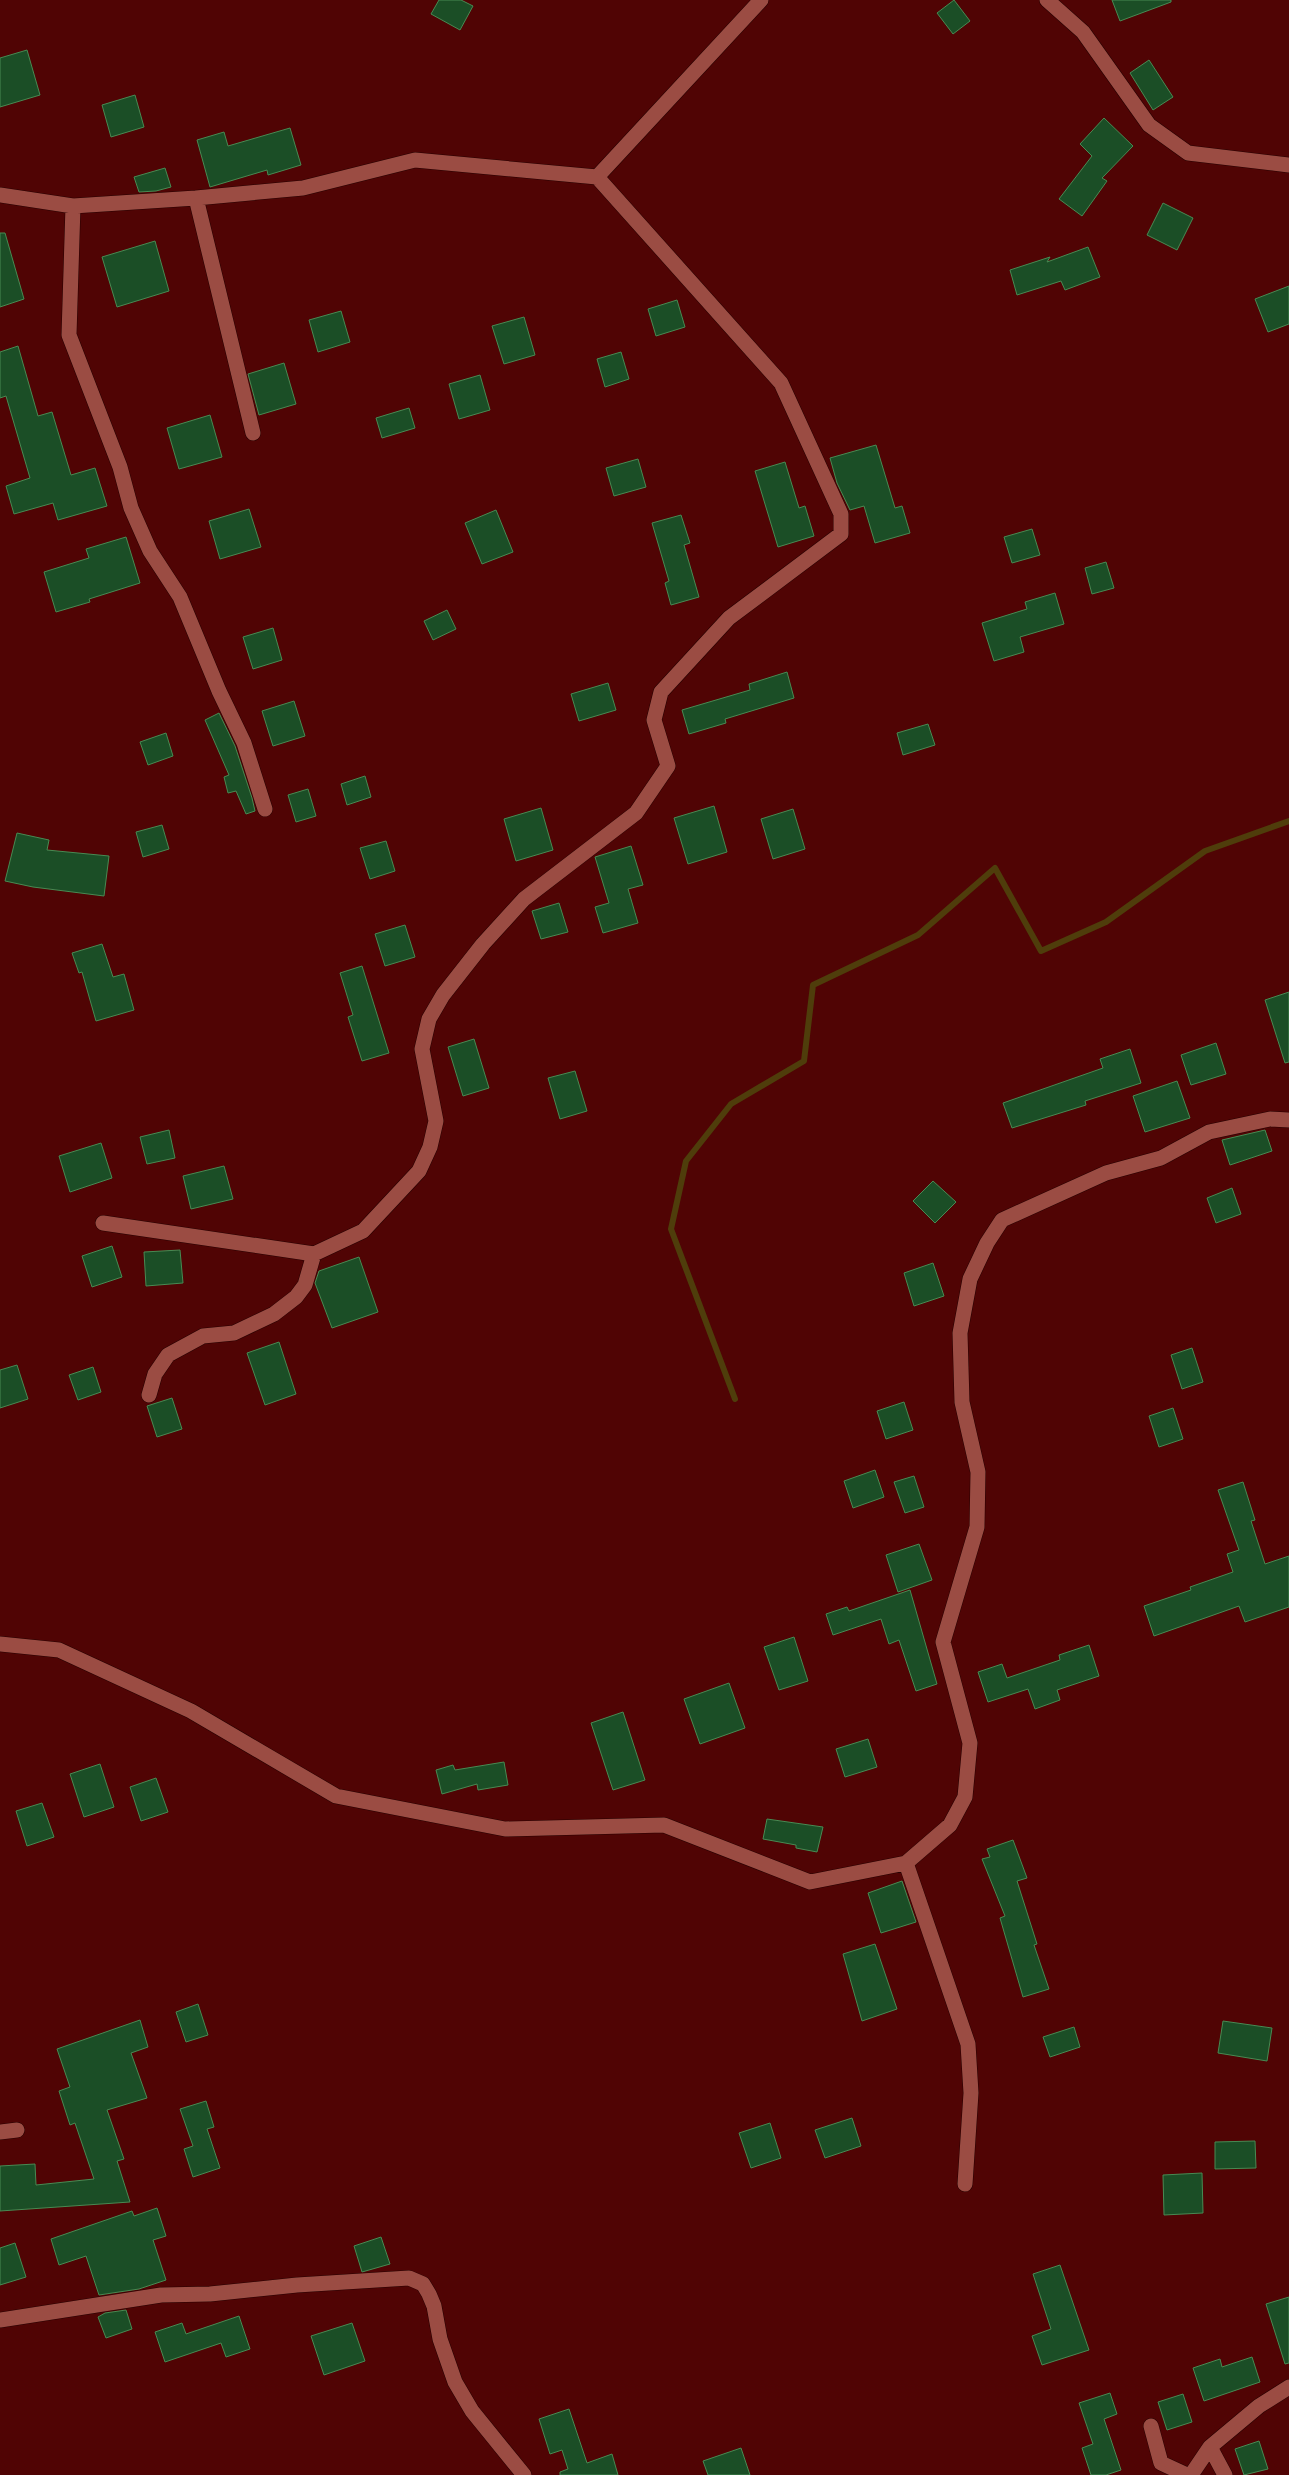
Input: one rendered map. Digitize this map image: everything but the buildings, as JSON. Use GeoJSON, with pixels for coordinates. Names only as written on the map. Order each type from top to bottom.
{"type":"FeatureCollection","features":[{"type":"Feature","properties":{"kind":"street"},"geometry":{"type":"LineString","coordinates":[[597,177],[761,0]]}},
{"type":"Feature","properties":{"kind":"street"},"geometry":{"type":"LineString","coordinates":[[1047,0],[1083,32],[1149,125],[1188,153],[1289,165]]}},
{"type":"Feature","properties":{"kind":"street"},"geometry":{"type":"LineString","coordinates":[[0,195],[73,206],[196,198],[303,188],[415,160],[597,177],[781,383],[841,514],[841,534],[729,618],[661,692],[654,720],[668,766],[636,813],[524,899],[483,944],[443,995],[429,1019],[422,1049],[436,1121],[430,1147],[419,1171],[364,1231],[314,1254],[103,1223]]}},
{"type":"Feature","properties":{"kind":"street"},"geometry":{"type":"LineString","coordinates":[[196,198],[254,433]]}},
{"type":"Feature","properties":{"kind":"street"},"geometry":{"type":"LineString","coordinates":[[73,206],[69,335],[120,467],[132,508],[150,551],[180,597],[219,691],[244,743],[265,809]]}},
{"type":"Feature","properties":{"kind":"street"},"geometry":{"type":"LineString","coordinates":[[0,1644],[59,1650],[190,1711],[336,1796],[504,1829],[664,1824],[810,1882],[906,1863],[950,1825],[965,1798],[970,1743],[943,1642],[977,1527],[978,1472],[962,1402],[960,1332],[970,1279],[987,1243],[1002,1220],[1106,1173],[1161,1158],[1209,1132],[1270,1119],[1289,1120]]}},
{"type":"Feature","properties":{"kind":"street"},"geometry":{"type":"LineString","coordinates":[[149,1395],[155,1374],[168,1355],[203,1336],[234,1333],[274,1314],[296,1297],[305,1285],[314,1254]]}},
{"type":"Feature","properties":{"kind":"street"},"geometry":{"type":"LineString","coordinates":[[906,1863],[968,2044],[971,2093],[965,2184]]}},
{"type":"Feature","properties":{"kind":"street"},"geometry":{"type":"LineString","coordinates":[[0,2132],[17,2130]]}},
{"type":"Feature","properties":{"kind":"street"},"geometry":{"type":"LineString","coordinates":[[0,2320],[161,2295],[210,2294],[297,2285],[409,2278],[423,2284],[429,2294],[434,2306],[440,2339],[455,2382],[472,2411],[524,2475]]}},
{"type":"Feature","properties":{"kind":"street"},"geometry":{"type":"LineString","coordinates":[[1191,2475],[1210,2447],[1259,2406],[1289,2387]]}},
{"type":"Feature","properties":{"kind":"street"},"geometry":{"type":"LineString","coordinates":[[1152,2426],[1161,2463],[1187,2475]]}},
{"type":"Feature","properties":{"kind":"street"},"geometry":{"type":"LineString","coordinates":[[1210,2447],[1226,2475]]}},
{"type":"Feature","properties":{"kind":"waterway"},"geometry":{"type":"LineString","coordinates":[[735,1399],[671,1229],[686,1161],[731,1104],[804,1061],[813,985],[918,935],[995,868],[1041,951],[1106,922],[1205,851],[1289,821]]}}]}
